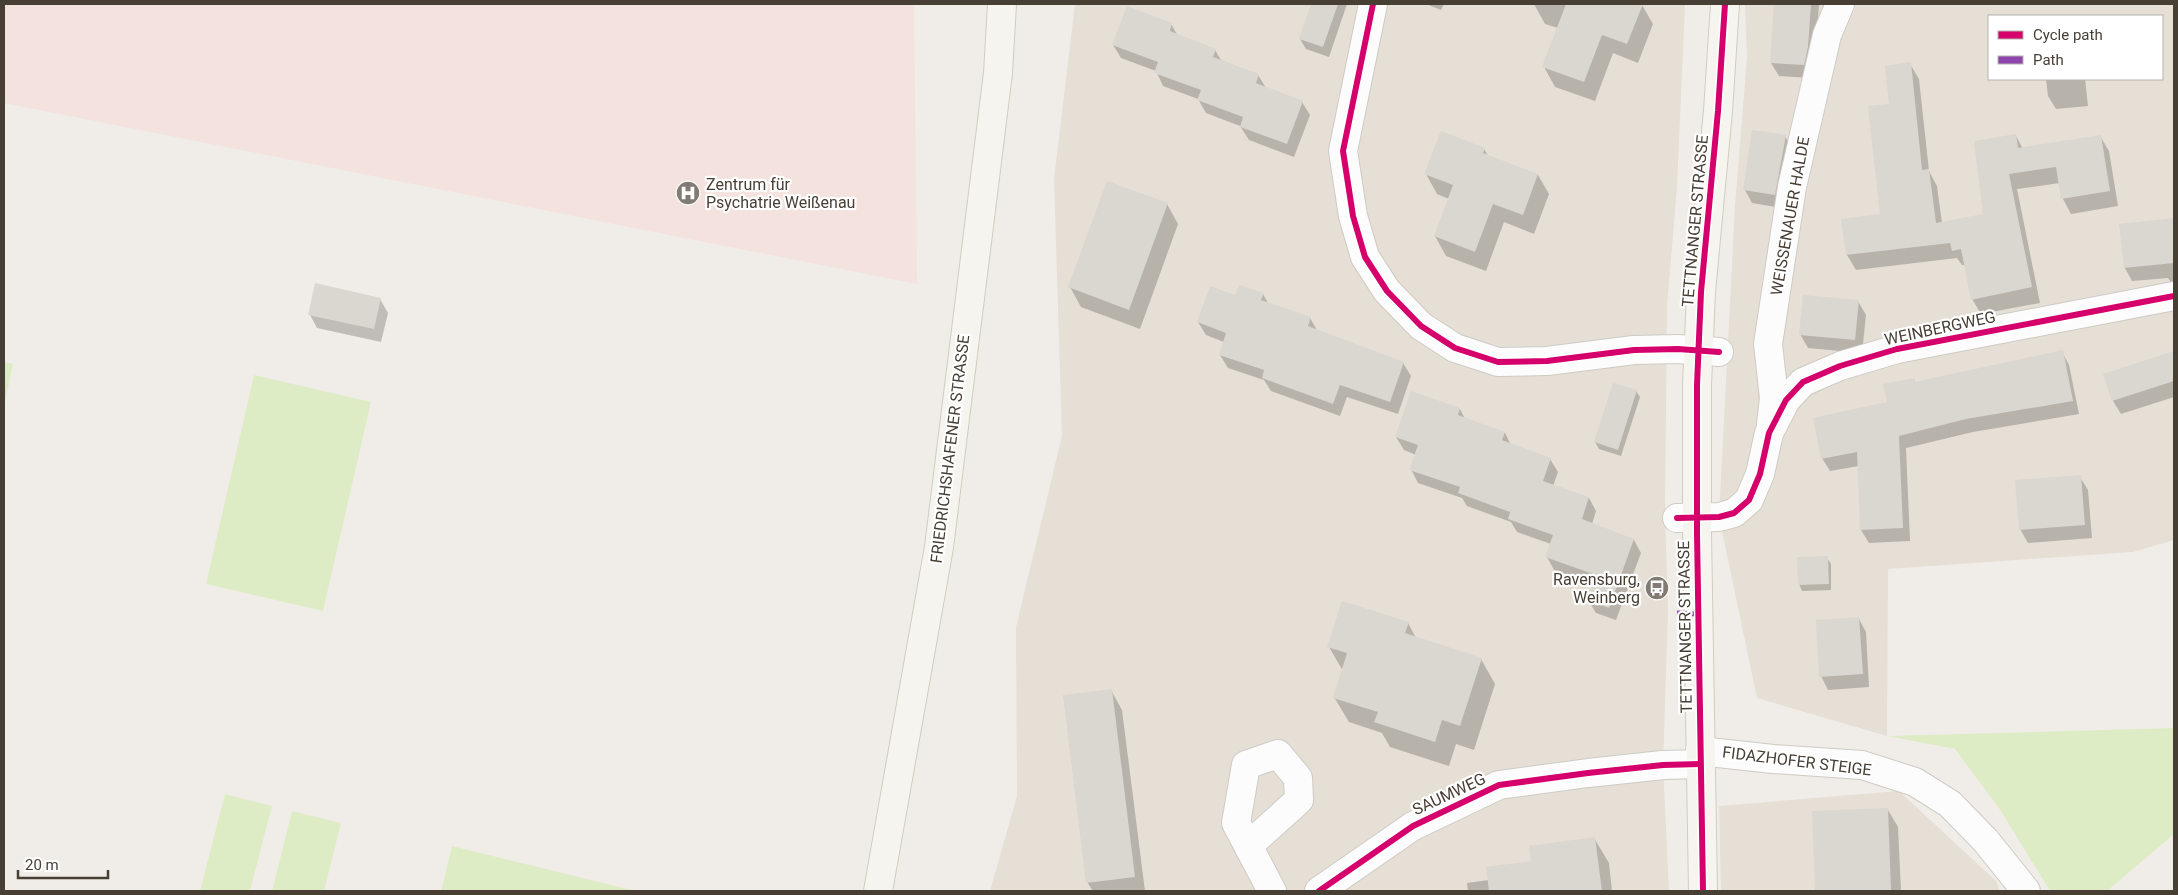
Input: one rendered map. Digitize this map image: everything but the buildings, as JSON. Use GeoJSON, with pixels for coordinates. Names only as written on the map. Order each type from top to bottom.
{"type":"FeatureCollection","features":[{"type":"Feature","properties":{"kind":"main road","name":"FRIEDRICHSHAFENER STRASSE"},"geometry":{"type":"LineString","coordinates":[[878,891],[939,547],[998,73],[1002,4]]}},
{"type":"Feature","properties":{"kind":"main road","name":"TETTNANGER STRASSE"},"geometry":{"type":"LineString","coordinates":[[1703,891],[1700,757],[1687,517],[1709,351],[1701,292],[1718,111],[1724,4]]}},
{"type":"Feature","properties":{"kind":"street"},"geometry":{"type":"LineString","coordinates":[[1373,4],[1342,150],[1354,216],[1365,257],[1387,291],[1421,326],[1455,348],[1498,362],[1547,361],[1634,350],[1709,351]]}},
{"type":"Feature","properties":{"kind":"street","name":"WEISSENAUER HALDE"},"geometry":{"type":"LineString","coordinates":[[1769,433],[1774,398],[1768,344],[1792,187],[1827,35],[1840,4]]}},
{"type":"Feature","properties":{"kind":"street","name":"WEINBERGWEG"},"geometry":{"type":"LineString","coordinates":[[1687,517],[1719,517],[1734,513],[1749,500],[1760,474],[1769,433],[1786,400],[1803,382],[1840,366],[1897,349],[2174,296]]}},
{"type":"Feature","properties":{"kind":"street","name":"SAUMWEG"},"geometry":{"type":"LineString","coordinates":[[1319,891],[1413,826],[1499,786],[1588,772],[1663,765],[1700,757]]}},
{"type":"Feature","properties":{"kind":"street","name":"FIDAZHOFER STEIGE"},"geometry":{"type":"LineString","coordinates":[[1700,757],[1773,759],[1862,766],[1916,782],[1950,804],[1986,841],[2026,891]]}},
{"type":"Feature","properties":{"kind":"street"},"geometry":{"type":"LineString","coordinates":[[1248,846],[1272,891]]}},
{"type":"Feature","properties":{"kind":"shaded area","name":"Zentrum für Psychatrie Weißenau"},"geometry":{"type":"Polygon","coordinates":[[[4,4],[914,4],[917,284],[4,103],[4,4]]]}},
{"type":"Feature","properties":{"kind":"shaded area"},"geometry":{"type":"Polygon","coordinates":[[[1075,4],[1685,4],[1677,187],[1667,307],[1665,512],[1668,613],[1663,765],[1669,891],[990,891],[1017,796],[1016,627],[1062,436],[1054,179],[1075,4]]]}},
{"type":"Feature","properties":{"kind":"shaded area"},"geometry":{"type":"Polygon","coordinates":[[[1745,4],[2174,4],[2174,540],[2133,552],[1888,569],[1887,736],[1757,698],[1719,517],[1735,206],[1747,57],[1745,4]]]}},
{"type":"Feature","properties":{"kind":"shaded area"},"geometry":{"type":"Polygon","coordinates":[[[1899,791],[1996,881],[2000,891],[1721,891],[1719,806],[1899,791]]]}},
{"type":"Feature","properties":{"kind":"green space"},"geometry":{"type":"Polygon","coordinates":[[[4,362],[13,364],[4,407],[4,362]]]}},
{"type":"Feature","properties":{"kind":"green space"},"geometry":{"type":"Polygon","coordinates":[[[254,375],[371,402],[323,611],[206,584],[254,375]]]}},
{"type":"Feature","properties":{"kind":"green space"},"geometry":{"type":"Polygon","coordinates":[[[2174,728],[2174,834],[2107,891],[2050,891],[2001,811],[1955,749],[1887,736],[2174,728]]]}},
{"type":"Feature","properties":{"kind":"green space"},"geometry":{"type":"Polygon","coordinates":[[[225,794],[272,806],[250,891],[200,891],[225,794]]]}},
{"type":"Feature","properties":{"kind":"green space"},"geometry":{"type":"Polygon","coordinates":[[[292,811],[341,823],[324,891],[272,891],[292,811]]]}},
{"type":"Feature","properties":{"kind":"green space"},"geometry":{"type":"Polygon","coordinates":[[[452,846],[636,891],[441,891],[452,846]]]}},
{"type":"Feature","properties":{"kind":"marked path"},"geometry":{"type":"LineString","coordinates":[[1677,613],[1699,614]]}},
{"type":"Feature","properties":{"kind":"cycle path"},"geometry":{"type":"LineString","coordinates":[[1373,4],[1343,151],[1353,216],[1365,257],[1387,291],[1421,326],[1455,348],[1498,362],[1547,361],[1634,350],[1678,349],[1719,352]]}},
{"type":"Feature","properties":{"kind":"cycle path"},"geometry":{"type":"LineString","coordinates":[[1703,891],[1697,533],[1697,385],[1701,292],[1718,111],[1725,4]]}},
{"type":"Feature","properties":{"kind":"cycle path"},"geometry":{"type":"LineString","coordinates":[[1677,518],[1719,517],[1734,513],[1749,500],[1760,474],[1769,433],[1786,400],[1803,382],[1840,366],[1897,349],[2174,296]]}},
{"type":"Feature","properties":{"kind":"cycle path"},"geometry":{"type":"LineString","coordinates":[[1319,891],[1413,826],[1499,785],[1663,765],[1700,764]]}},
{"type":"Feature","properties":{"kind":"place","name":"Zentrum für Psychatrie Weißenau"},"geometry":{"type":"Point","coordinates":[688,193]}},
{"type":"Feature","properties":{"kind":"place","name":"Ravensburg, Weinberg"},"geometry":{"type":"Point","coordinates":[1657,588]}}]}
